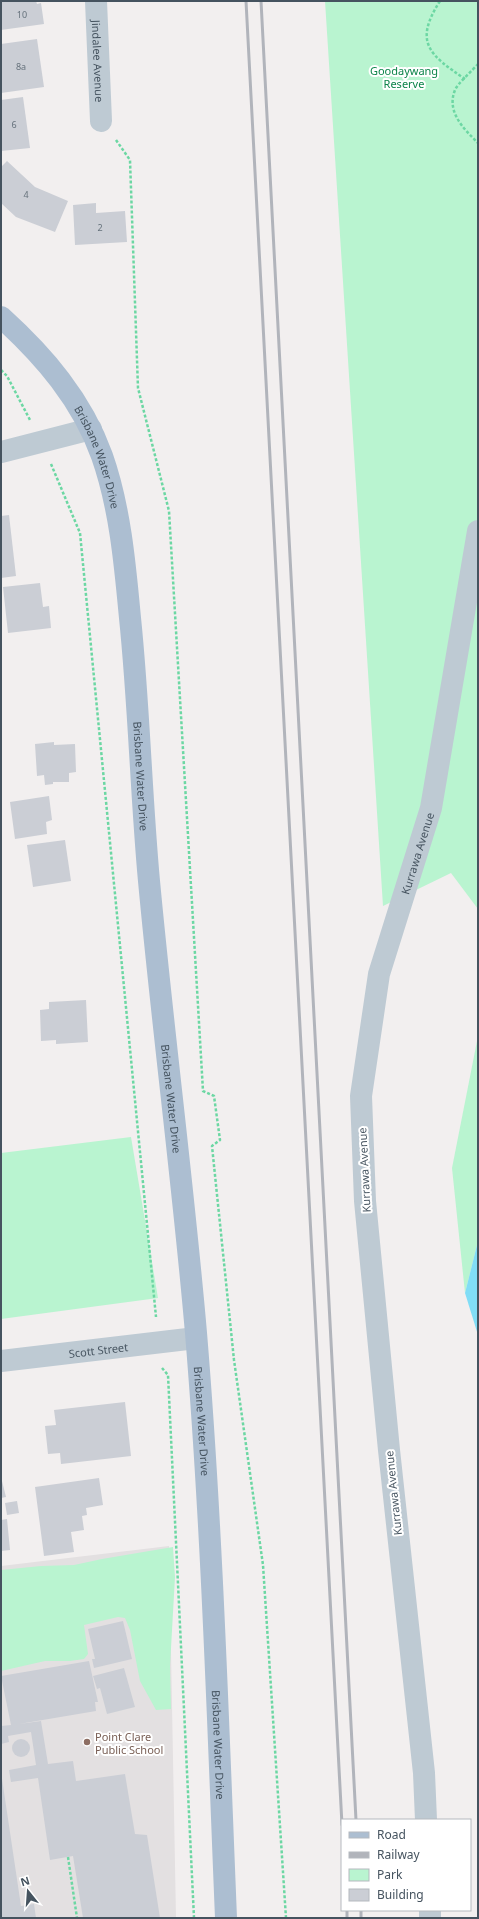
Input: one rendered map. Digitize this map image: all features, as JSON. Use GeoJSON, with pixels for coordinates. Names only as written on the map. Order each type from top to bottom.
{"type":"FeatureCollection","features":[{"type":"Feature","properties":{"kind":"main road","name":"Brisbane Water Drive"},"geometry":{"type":"LineString","coordinates":[[1,317],[35,348],[67,387],[91,429],[102,456],[114,500],[124,552],[134,661],[150,884],[168,1072],[187,1233],[196,1338],[214,1607],[226,1918]]}},
{"type":"Feature","properties":{"kind":"street","name":"Jindalee Avenue"},"geometry":{"type":"LineString","coordinates":[[96,1],[101,121]]}},
{"type":"Feature","properties":{"kind":"street"},"geometry":{"type":"LineString","coordinates":[[1,452],[91,429]]}},
{"type":"Feature","properties":{"kind":"street","name":"Kurrawa Avenue"},"geometry":{"type":"LineString","coordinates":[[426,1819],[424,1773],[388,1450],[364,1201],[361,1096],[379,974],[431,808],[478,531]]}},
{"type":"Feature","properties":{"kind":"street","name":"Scott Street"},"geometry":{"type":"LineString","coordinates":[[1,1361],[196,1338]]}},
{"type":"Feature","properties":{"kind":"path"},"geometry":{"type":"LineString","coordinates":[[440,1],[430,17],[426,41],[438,60],[465,79]]}},
{"type":"Feature","properties":{"kind":"path"},"geometry":{"type":"LineString","coordinates":[[478,64],[455,90],[453,109],[460,126],[478,143]]}},
{"type":"Feature","properties":{"kind":"path"},"geometry":{"type":"LineString","coordinates":[[101,121],[130,160],[138,388],[169,510],[203,1091],[214,1096],[220,1140],[212,1146],[230,1321],[263,1565],[286,1918]]}},
{"type":"Feature","properties":{"kind":"path"},"geometry":{"type":"LineString","coordinates":[[1,370],[7,376],[42,442],[80,533],[161,1366],[168,1374],[194,1918]]}},
{"type":"Feature","properties":{"kind":"path"},"geometry":{"type":"LineString","coordinates":[[68,1857],[77,1918]]}},
{"type":"Feature","properties":{"kind":"shaded area","name":"Point Clare Public School"},"geometry":{"type":"Polygon","coordinates":[[[169,1546],[176,1918],[1,1918],[1,1566],[169,1546]]]}},
{"type":"Feature","properties":{"kind":"green space","name":"Goodaywang Reserve"},"geometry":{"type":"Polygon","coordinates":[[[325,1],[478,1],[478,909],[451,873],[383,906],[325,1]]]}},
{"type":"Feature","properties":{"kind":"green space"},"geometry":{"type":"Polygon","coordinates":[[[478,1036],[478,1241],[465,1293],[452,1168],[478,1036]]]}},
{"type":"Feature","properties":{"kind":"green space"},"geometry":{"type":"Polygon","coordinates":[[[131,1137],[158,1298],[1,1319],[1,1153],[131,1137]]]}},
{"type":"Feature","properties":{"kind":"green space"},"geometry":{"type":"Polygon","coordinates":[[[173,1547],[175,1577],[170,1666],[171,1709],[156,1710],[140,1681],[130,1630],[125,1618],[118,1617],[84,1625],[88,1654],[84,1659],[70,1661],[45,1661],[1,1671],[1,1570],[41,1566],[74,1565],[173,1547]]]}},
{"type":"Feature","properties":{"kind":"water"},"geometry":{"type":"Polygon","coordinates":[[[478,1241],[478,1335],[465,1293],[478,1241]]]}},
{"type":"Feature","properties":{"kind":"building"},"geometry":{"type":"Polygon","coordinates":[[[1,1],[36,1],[37,4],[41,3],[44,24],[1,30],[1,1]]]}},
{"type":"Feature","properties":{"kind":"building"},"geometry":{"type":"Polygon","coordinates":[[[37,39],[44,87],[1,93],[1,44],[37,39]]]}},
{"type":"Feature","properties":{"kind":"building"},"geometry":{"type":"Polygon","coordinates":[[[23,97],[30,148],[1,151],[1,100],[23,97]]]}},
{"type":"Feature","properties":{"kind":"building"},"geometry":{"type":"Polygon","coordinates":[[[7,161],[35,187],[68,201],[55,232],[16,217],[1,203],[1,167],[7,161]]]}},
{"type":"Feature","properties":{"kind":"building"},"geometry":{"type":"Polygon","coordinates":[[[96,203],[96,213],[125,211],[127,242],[75,245],[73,205],[96,203]]]}},
{"type":"Feature","properties":{"kind":"building"},"geometry":{"type":"Polygon","coordinates":[[[9,515],[16,576],[1,578],[1,516],[9,515]]]}},
{"type":"Feature","properties":{"kind":"building"},"geometry":{"type":"Polygon","coordinates":[[[40,583],[43,607],[49,606],[51,628],[8,633],[3,587],[40,583]]]}},
{"type":"Feature","properties":{"kind":"building"},"geometry":{"type":"Polygon","coordinates":[[[54,742],[54,745],[75,744],[76,772],[69,773],[69,782],[53,782],[53,784],[45,785],[44,775],[37,776],[35,744],[54,742]]]}},
{"type":"Feature","properties":{"kind":"building"},"geometry":{"type":"Polygon","coordinates":[[[49,796],[52,820],[46,822],[47,834],[15,839],[10,802],[49,796]]]}},
{"type":"Feature","properties":{"kind":"building"},"geometry":{"type":"Polygon","coordinates":[[[65,840],[71,881],[33,887],[27,845],[65,840]]]}},
{"type":"Feature","properties":{"kind":"building"},"geometry":{"type":"Polygon","coordinates":[[[86,1000],[88,1042],[56,1044],[56,1040],[41,1041],[40,1010],[49,1009],[49,1002],[86,1000]]]}},
{"type":"Feature","properties":{"kind":"building"},"geometry":{"type":"Polygon","coordinates":[[[125,1402],[131,1456],[61,1464],[60,1453],[48,1454],[45,1426],[56,1425],[54,1410],[125,1402]]]}},
{"type":"Feature","properties":{"kind":"building"},"geometry":{"type":"Polygon","coordinates":[[[1,1477],[6,1497],[1,1498],[1,1477]]]}},
{"type":"Feature","properties":{"kind":"building"},"geometry":{"type":"Polygon","coordinates":[[[99,1478],[103,1505],[86,1508],[87,1515],[82,1516],[84,1530],[71,1532],[74,1552],[44,1556],[35,1487],[99,1478]]]}},
{"type":"Feature","properties":{"kind":"building"},"geometry":{"type":"Polygon","coordinates":[[[17,1501],[19,1513],[7,1515],[5,1503],[17,1501]]]}},
{"type":"Feature","properties":{"kind":"building"},"geometry":{"type":"Polygon","coordinates":[[[7,1519],[10,1550],[1,1551],[1,1520],[7,1519]]]}},
{"type":"Feature","properties":{"kind":"building"},"geometry":{"type":"Polygon","coordinates":[[[123,1621],[132,1659],[94,1668],[92,1659],[95,1659],[88,1629],[123,1621]]]}},
{"type":"Feature","properties":{"kind":"building"},"geometry":{"type":"Polygon","coordinates":[[[89,1661],[98,1702],[95,1702],[96,1711],[19,1724],[41,1721],[48,1764],[73,1761],[76,1781],[125,1774],[135,1834],[147,1835],[160,1918],[83,1918],[73,1856],[50,1860],[38,1778],[11,1782],[9,1770],[36,1765],[31,1732],[8,1736],[9,1742],[1,1744],[1,1726],[11,1725],[1,1676],[89,1661]]]}},
{"type":"Feature","properties":{"kind":"building"},"geometry":{"type":"Polygon","coordinates":[[[124,1668],[135,1707],[107,1714],[100,1688],[97,1689],[93,1676],[124,1668]]]}},
{"type":"Feature","properties":{"kind":"building"},"geometry":{"type":"Polygon","coordinates":[[[21,1739],[27,1742],[30,1748],[27,1754],[21,1757],[15,1754],[12,1748],[15,1742],[21,1739]]]}},
{"type":"Feature","properties":{"kind":"building"},"geometry":{"type":"Polygon","coordinates":[[[1,1772],[21,1906],[34,1904],[36,1918],[1,1918],[1,1772]]]}},
{"type":"Feature","properties":{"kind":"railway"},"geometry":{"type":"LineString","coordinates":[[246,1],[342,1819]]}},
{"type":"Feature","properties":{"kind":"railway"},"geometry":{"type":"LineString","coordinates":[[261,1],[356,1819]]}},
{"type":"Feature","properties":{"kind":"railway"},"geometry":{"type":"LineString","coordinates":[[347,1911],[347,1918]]}},
{"type":"Feature","properties":{"kind":"railway"},"geometry":{"type":"LineString","coordinates":[[361,1911],[361,1918]]}},
{"type":"Feature","properties":{"kind":"place","name":"Point Clare Public School"},"geometry":{"type":"Point","coordinates":[87,1742]}}]}
